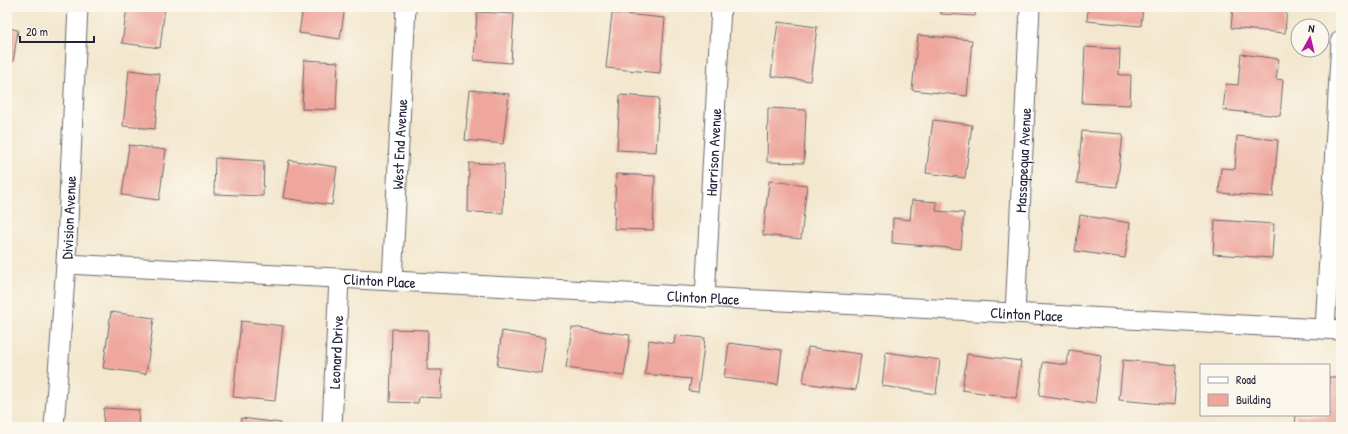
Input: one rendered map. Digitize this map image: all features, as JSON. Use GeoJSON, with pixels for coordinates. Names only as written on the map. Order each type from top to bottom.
{"type":"FeatureCollection","features":[{"type":"Feature","properties":{"kind":"street","name":"Division Avenue"},"geometry":{"type":"LineString","coordinates":[[54,427],[66,264],[78,7]]}},
{"type":"Feature","properties":{"kind":"street","name":"West End Avenue"},"geometry":{"type":"LineString","coordinates":[[392,281],[406,7]]}},
{"type":"Feature","properties":{"kind":"street","name":"Harrison Avenue"},"geometry":{"type":"LineString","coordinates":[[705,297],[721,7]]}},
{"type":"Feature","properties":{"kind":"street","name":"Massapequa Avenue"},"geometry":{"type":"LineString","coordinates":[[1015,313],[1030,7]]}},
{"type":"Feature","properties":{"kind":"street"},"geometry":{"type":"LineString","coordinates":[[1333,330],[1341,40]]}},
{"type":"Feature","properties":{"kind":"street","name":"Clinton Place"},"geometry":{"type":"LineString","coordinates":[[66,264],[1333,330]]}},
{"type":"Feature","properties":{"kind":"street","name":"Leonard Drive"},"geometry":{"type":"LineString","coordinates":[[332,427],[339,278]]}},
{"type":"Feature","properties":{"kind":"building"},"geometry":{"type":"Polygon","coordinates":[[[127,7],[165,7],[160,48],[122,43],[127,7]]]}},
{"type":"Feature","properties":{"kind":"building"},"geometry":{"type":"Polygon","coordinates":[[[303,7],[345,7],[340,39],[299,33],[303,7]]]}},
{"type":"Feature","properties":{"kind":"building"},"geometry":{"type":"Polygon","coordinates":[[[941,7],[976,7],[975,16],[941,14],[941,7]]]}},
{"type":"Feature","properties":{"kind":"building"},"geometry":{"type":"Polygon","coordinates":[[[1088,7],[1143,7],[1141,26],[1087,21],[1088,7]]]}},
{"type":"Feature","properties":{"kind":"building"},"geometry":{"type":"Polygon","coordinates":[[[1233,7],[1287,7],[1285,33],[1231,28],[1233,7]]]}},
{"type":"Feature","properties":{"kind":"building"},"geometry":{"type":"Polygon","coordinates":[[[477,12],[514,14],[511,63],[474,60],[477,12]]]}},
{"type":"Feature","properties":{"kind":"building"},"geometry":{"type":"Polygon","coordinates":[[[612,13],[665,18],[660,73],[606,68],[612,13]]]}},
{"type":"Feature","properties":{"kind":"building"},"geometry":{"type":"Polygon","coordinates":[[[778,22],[817,27],[810,81],[771,76],[778,22]]]}},
{"type":"Feature","properties":{"kind":"building"},"geometry":{"type":"Polygon","coordinates":[[[7,28],[18,30],[13,62],[7,61],[7,28]]]}},
{"type":"Feature","properties":{"kind":"building"},"geometry":{"type":"Polygon","coordinates":[[[918,35],[972,40],[967,96],[912,90],[918,35]]]}},
{"type":"Feature","properties":{"kind":"building"},"geometry":{"type":"Polygon","coordinates":[[[1085,47],[1120,49],[1119,75],[1131,75],[1130,105],[1082,103],[1085,47]]]}},
{"type":"Feature","properties":{"kind":"building"},"geometry":{"type":"Polygon","coordinates":[[[1241,54],[1279,59],[1276,79],[1283,80],[1280,116],[1223,110],[1226,84],[1238,85],[1241,54]]]}},
{"type":"Feature","properties":{"kind":"building"},"geometry":{"type":"Polygon","coordinates":[[[304,60],[338,62],[336,110],[302,109],[304,60]]]}},
{"type":"Feature","properties":{"kind":"building"},"geometry":{"type":"Polygon","coordinates":[[[129,70],[160,74],[155,129],[123,126],[129,70]]]}},
{"type":"Feature","properties":{"kind":"building"},"geometry":{"type":"Polygon","coordinates":[[[470,90],[509,94],[503,144],[465,140],[470,90]]]}},
{"type":"Feature","properties":{"kind":"building"},"geometry":{"type":"Polygon","coordinates":[[[620,95],[659,98],[656,152],[617,150],[620,95]]]}},
{"type":"Feature","properties":{"kind":"building"},"geometry":{"type":"Polygon","coordinates":[[[768,108],[806,110],[804,163],[767,162],[768,108]]]}},
{"type":"Feature","properties":{"kind":"building"},"geometry":{"type":"Polygon","coordinates":[[[933,120],[972,125],[965,178],[926,173],[933,120]]]}},
{"type":"Feature","properties":{"kind":"building"},"geometry":{"type":"Polygon","coordinates":[[[1082,131],[1123,134],[1117,187],[1077,183],[1082,131]]]}},
{"type":"Feature","properties":{"kind":"building"},"geometry":{"type":"Polygon","coordinates":[[[1237,136],[1278,140],[1273,197],[1219,193],[1221,168],[1235,169],[1237,136]]]}},
{"type":"Feature","properties":{"kind":"building"},"geometry":{"type":"Polygon","coordinates":[[[129,145],[166,150],[159,200],[122,195],[129,145]]]}},
{"type":"Feature","properties":{"kind":"building"},"geometry":{"type":"Polygon","coordinates":[[[215,158],[264,161],[263,196],[214,194],[215,158]]]}},
{"type":"Feature","properties":{"kind":"building"},"geometry":{"type":"Polygon","coordinates":[[[289,160],[337,167],[332,205],[283,198],[289,160]]]}},
{"type":"Feature","properties":{"kind":"building"},"geometry":{"type":"Polygon","coordinates":[[[469,163],[504,164],[503,213],[468,212],[469,163]]]}},
{"type":"Feature","properties":{"kind":"building"},"geometry":{"type":"Polygon","coordinates":[[[616,174],[655,176],[653,230],[614,229],[616,174]]]}},
{"type":"Feature","properties":{"kind":"building"},"geometry":{"type":"Polygon","coordinates":[[[769,181],[807,185],[801,239],[763,235],[769,181]]]}},
{"type":"Feature","properties":{"kind":"building"},"geometry":{"type":"Polygon","coordinates":[[[912,200],[937,202],[936,211],[964,213],[961,249],[892,243],[893,218],[910,220],[912,200]]]}},
{"type":"Feature","properties":{"kind":"building"},"geometry":{"type":"Polygon","coordinates":[[[1080,215],[1130,223],[1125,258],[1075,251],[1080,215]]]}},
{"type":"Feature","properties":{"kind":"building"},"geometry":{"type":"Polygon","coordinates":[[[1215,220],[1274,224],[1272,258],[1213,254],[1215,220]]]}},
{"type":"Feature","properties":{"kind":"building"},"geometry":{"type":"Polygon","coordinates":[[[111,312],[154,318],[146,374],[103,368],[111,312]]]}},
{"type":"Feature","properties":{"kind":"building"},"geometry":{"type":"Polygon","coordinates":[[[241,321],[283,326],[275,401],[233,397],[241,321]]]}},
{"type":"Feature","properties":{"kind":"building"},"geometry":{"type":"Polygon","coordinates":[[[572,327],[630,335],[624,376],[566,368],[572,327]]]}},
{"type":"Feature","properties":{"kind":"building"},"geometry":{"type":"Polygon","coordinates":[[[392,329],[428,330],[427,370],[442,370],[441,398],[419,397],[418,403],[390,402],[392,329]]]}},
{"type":"Feature","properties":{"kind":"building"},"geometry":{"type":"Polygon","coordinates":[[[502,331],[546,338],[541,373],[497,366],[502,331]]]}},
{"type":"Feature","properties":{"kind":"building"},"geometry":{"type":"Polygon","coordinates":[[[675,335],[705,338],[698,392],[689,391],[691,379],[645,374],[649,340],[674,344],[675,335]]]}},
{"type":"Feature","properties":{"kind":"building"},"geometry":{"type":"Polygon","coordinates":[[[729,343],[782,350],[778,385],[724,378],[729,343]]]}},
{"type":"Feature","properties":{"kind":"building"},"geometry":{"type":"Polygon","coordinates":[[[808,347],[861,354],[856,390],[803,383],[808,347]]]}},
{"type":"Feature","properties":{"kind":"building"},"geometry":{"type":"Polygon","coordinates":[[[1069,350],[1101,355],[1095,404],[1039,396],[1043,362],[1067,365],[1069,350]]]}},
{"type":"Feature","properties":{"kind":"building"},"geometry":{"type":"Polygon","coordinates":[[[886,352],[940,360],[936,394],[882,386],[886,352]]]}},
{"type":"Feature","properties":{"kind":"building"},"geometry":{"type":"Polygon","coordinates":[[[967,354],[1021,361],[1016,398],[962,390],[967,354]]]}},
{"type":"Feature","properties":{"kind":"building"},"geometry":{"type":"Polygon","coordinates":[[[1123,360],[1177,365],[1174,405],[1119,400],[1123,360]]]}},
{"type":"Feature","properties":{"kind":"building"},"geometry":{"type":"Polygon","coordinates":[[[1330,377],[1341,377],[1338,427],[1295,427],[1296,416],[1330,416],[1330,377]]]}},
{"type":"Feature","properties":{"kind":"building"},"geometry":{"type":"Polygon","coordinates":[[[104,408],[139,410],[138,427],[103,427],[104,408]]]}},
{"type":"Feature","properties":{"kind":"building"},"geometry":{"type":"Polygon","coordinates":[[[241,418],[281,423],[281,427],[240,427],[241,418]]]}},
{"type":"Feature","properties":{"kind":"building"},"geometry":{"type":"Polygon","coordinates":[[[389,423],[413,426],[413,427],[388,427],[389,423]]]}}]}
